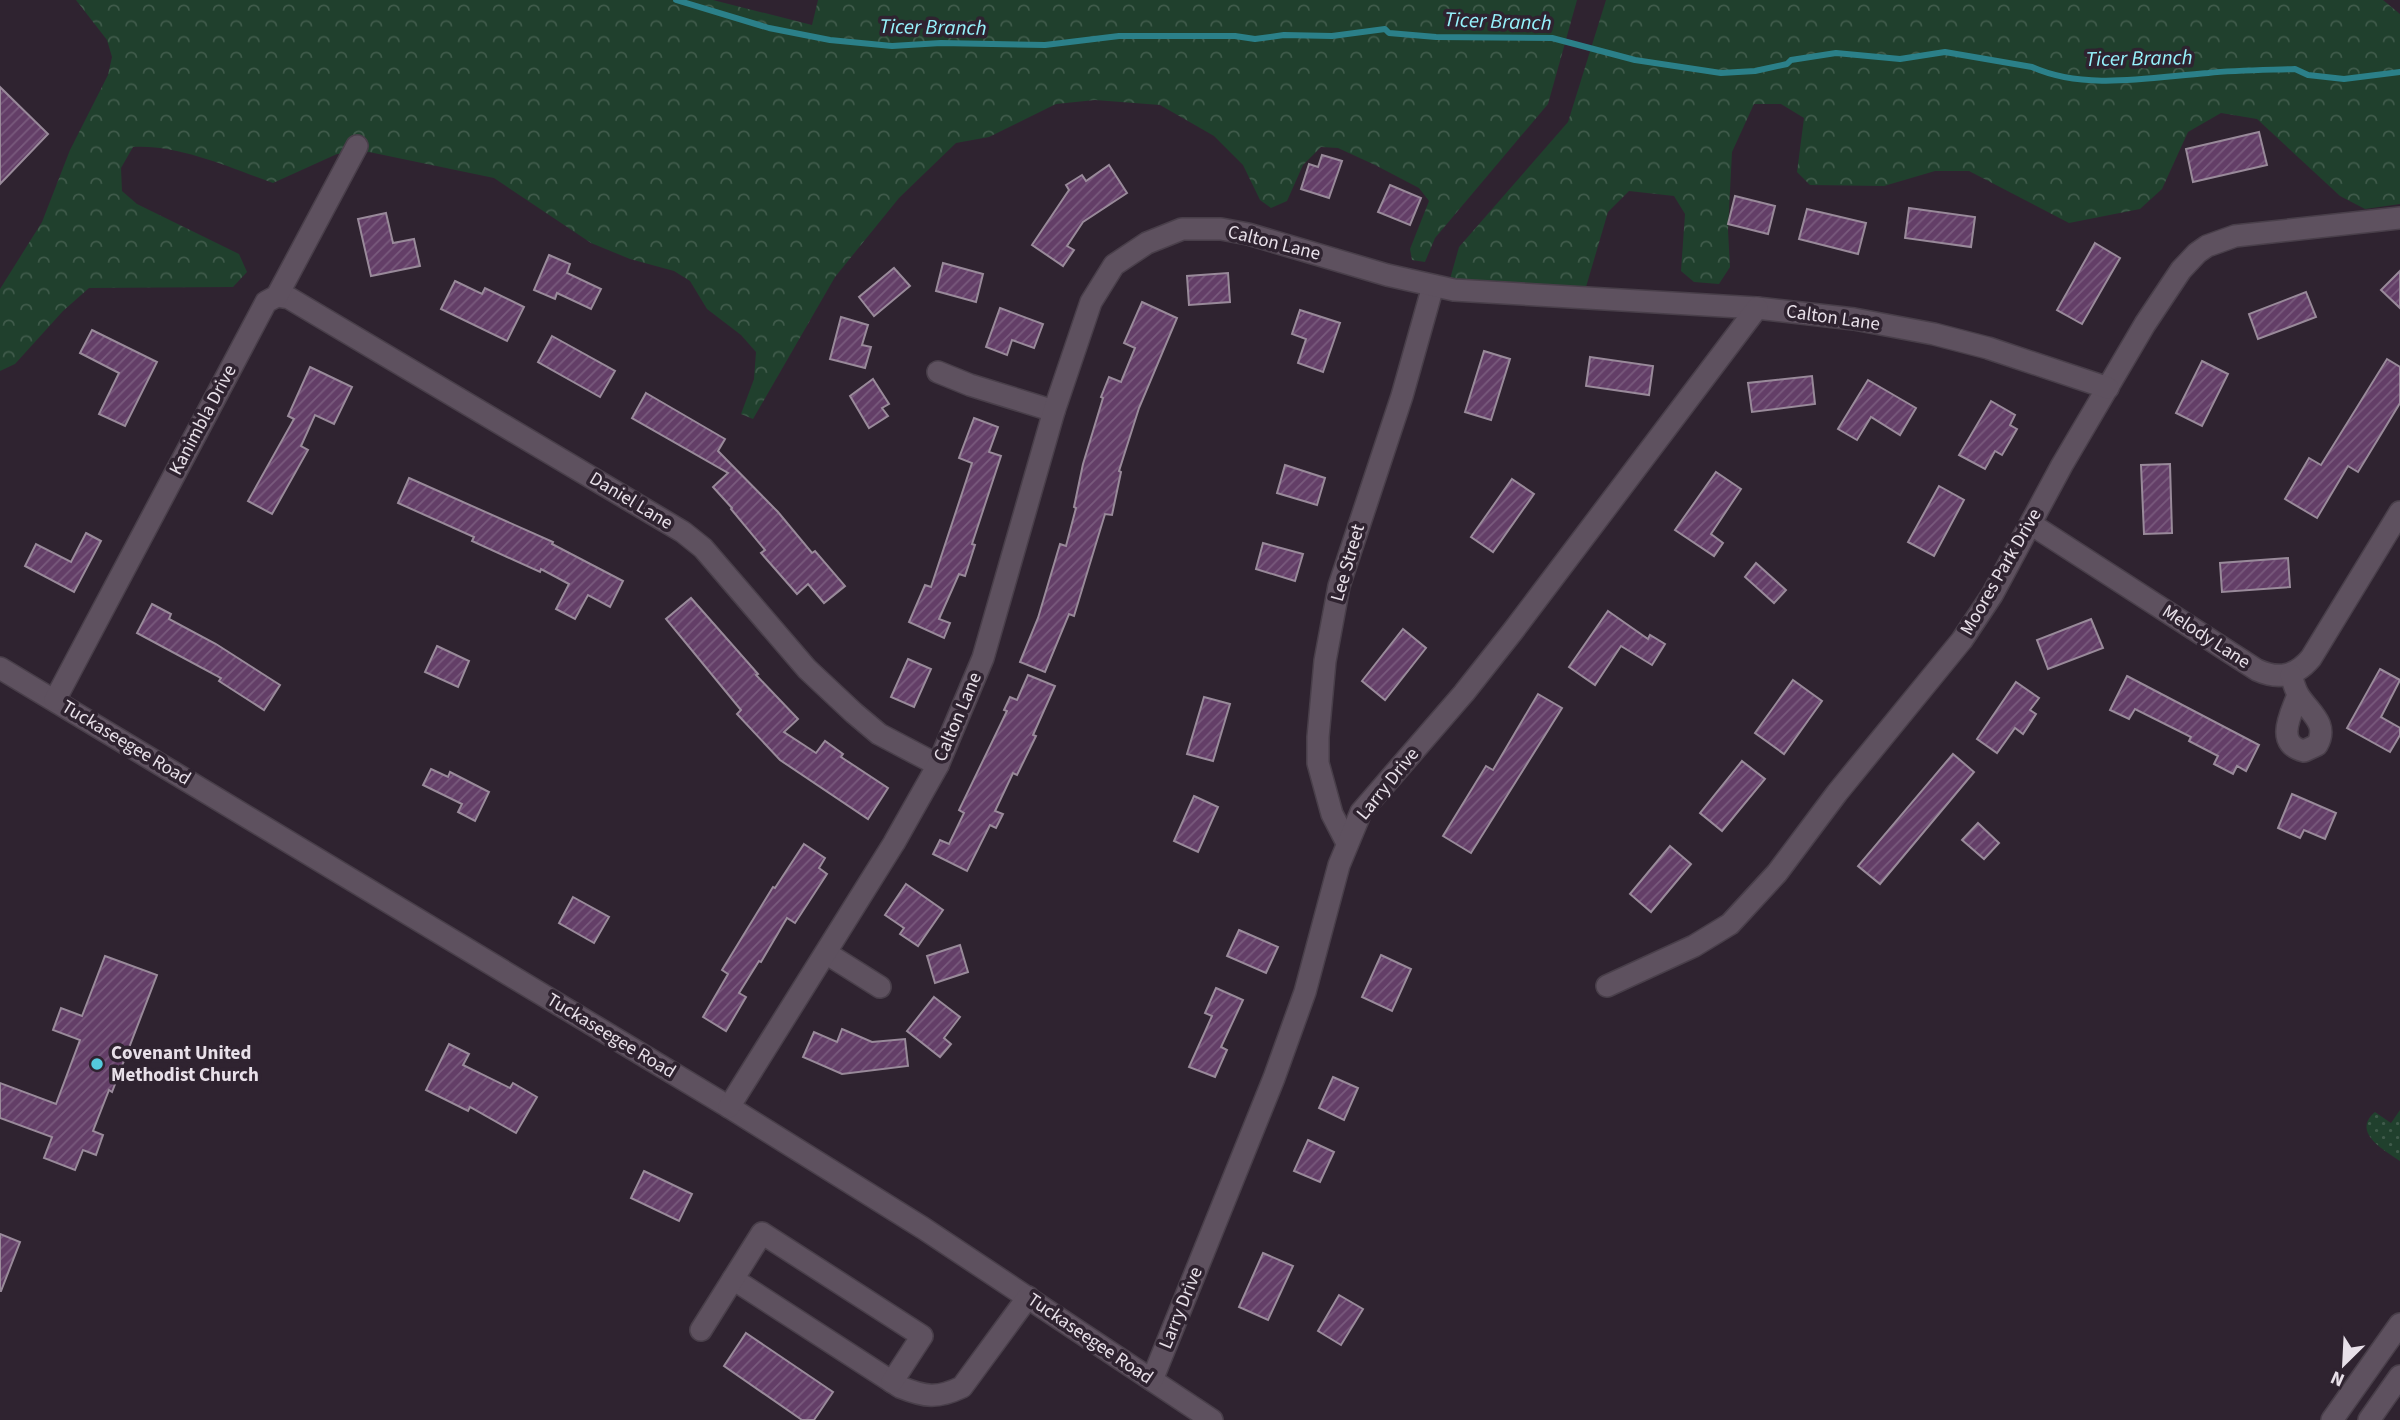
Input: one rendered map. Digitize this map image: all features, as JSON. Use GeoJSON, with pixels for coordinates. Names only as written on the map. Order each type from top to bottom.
{"type":"FeatureCollection","features":[{"type":"Feature","properties":{"kind":"street","name":"Kanimbla Drive"},"geometry":{"type":"LineString","coordinates":[[55,700],[266,302],[277,296],[358,146]]}},
{"type":"Feature","properties":{"kind":"street","name":"Moores Park Drive"},"geometry":{"type":"LineString","coordinates":[[1607,986],[1694,947],[1730,924],[1777,873],[1895,721],[1962,640],[1992,595],[2145,324],[2180,270],[2207,246],[2235,236],[2400,218]]}},
{"type":"Feature","properties":{"kind":"street","name":"Calton Lane"},"geometry":{"type":"LineString","coordinates":[[729,1107],[894,843],[938,765],[983,658],[1075,344],[1098,288],[1114,265],[1147,243],[1182,229],[1221,229],[1248,234],[1433,286],[1475,292],[1757,308],[1854,319],[1934,334],[1988,348],[2108,388]]}},
{"type":"Feature","properties":{"kind":"street","name":"Lee Street"},"geometry":{"type":"LineString","coordinates":[[1347,843],[1332,814],[1318,763],[1325,661],[1339,586],[1402,396],[1433,286]]}},
{"type":"Feature","properties":{"kind":"street","name":"Daniel Lane"},"geometry":{"type":"LineString","coordinates":[[277,296],[289,298],[683,532],[703,548],[807,669],[854,713],[879,734],[938,765]]}},
{"type":"Feature","properties":{"kind":"street","name":"Larry Drive"},"geometry":{"type":"LineString","coordinates":[[1152,1380],[1274,1078],[1305,992],[1326,909],[1347,843],[1361,812],[1464,693],[1513,631],[1757,308]]}},
{"type":"Feature","properties":{"kind":"street"},"geometry":{"type":"LineString","coordinates":[[938,372],[970,385],[1054,411]]}},
{"type":"Feature","properties":{"kind":"street","name":"Melody Lane"},"geometry":{"type":"LineString","coordinates":[[2031,524],[2257,670],[2280,676],[2295,685],[2302,669],[2400,512]]}},
{"type":"Feature","properties":{"kind":"street","name":"Tuckaseegee Road"},"geometry":{"type":"LineString","coordinates":[[0,668],[729,1107],[923,1228],[1152,1380],[1202,1417]]}},
{"type":"Feature","properties":{"kind":"street"},"geometry":{"type":"LineString","coordinates":[[826,953],[880,987]]}},
{"type":"Feature","properties":{"kind":"street"},"geometry":{"type":"LineString","coordinates":[[701,1330],[762,1233],[922,1336],[892,1382]]}},
{"type":"Feature","properties":{"kind":"street"},"geometry":{"type":"LineString","coordinates":[[733,1279],[892,1382],[923,1396],[948,1394],[962,1387],[1028,1297]]}},
{"type":"Feature","properties":{"kind":"street"},"geometry":{"type":"LineString","coordinates":[[2332,1420],[2393,1348],[2400,1324]]}},
{"type":"Feature","properties":{"kind":"street"},"geometry":{"type":"LineString","coordinates":[[2369,1420],[2400,1376]]}},
{"type":"Feature","properties":{"kind":"green space"},"geometry":{"type":"Polygon","coordinates":[[[76,0],[713,0],[812,25],[818,0],[1577,0],[1548,104],[1435,238],[1425,262],[1412,260],[1410,249],[1429,201],[1419,188],[1338,148],[1321,147],[1303,165],[1287,201],[1271,208],[1260,200],[1243,165],[1214,136],[1160,105],[1095,100],[1056,104],[989,137],[956,143],[899,198],[835,277],[753,419],[741,414],[754,379],[756,352],[741,335],[707,309],[690,281],[674,271],[630,259],[591,243],[494,178],[369,152],[337,154],[273,183],[186,153],[133,147],[121,168],[122,191],[137,204],[239,254],[247,272],[233,287],[89,288],[63,311],[15,364],[0,371],[0,289],[42,222],[70,150],[108,75],[112,57],[107,40],[76,0]]]}},
{"type":"Feature","properties":{"kind":"green space"},"geometry":{"type":"Polygon","coordinates":[[[1606,0],[2383,0],[2400,14],[2400,204],[2365,209],[2340,196],[2257,119],[2221,113],[2188,132],[2162,189],[2140,209],[2069,223],[1969,171],[1935,171],[1884,186],[1810,185],[1797,172],[1804,118],[1781,104],[1754,104],[1732,152],[1728,230],[1730,267],[1719,284],[1694,282],[1681,271],[1685,214],[1674,196],[1629,191],[1608,212],[1586,287],[1502,285],[1450,279],[1459,247],[1568,122],[1606,0]]]}},
{"type":"Feature","properties":{"kind":"green space"},"geometry":{"type":"Polygon","coordinates":[[[2400,1110],[2400,1161],[2372,1140],[2367,1127],[2375,1112],[2391,1123],[2400,1110]]]}},
{"type":"Feature","properties":{"kind":"building"},"geometry":{"type":"Polygon","coordinates":[[[0,87],[48,134],[0,184],[0,87]]]}},
{"type":"Feature","properties":{"kind":"building"},"geometry":{"type":"Polygon","coordinates":[[[2259,132],[2267,165],[2193,182],[2186,149],[2259,132]]]}},
{"type":"Feature","properties":{"kind":"building"},"geometry":{"type":"Polygon","coordinates":[[[1322,155],[1342,161],[1329,198],[1301,189],[1309,164],[1318,167],[1322,155]]]}},
{"type":"Feature","properties":{"kind":"building"},"geometry":{"type":"Polygon","coordinates":[[[1109,165],[1127,193],[1083,222],[1067,246],[1074,250],[1063,266],[1032,245],[1069,190],[1066,185],[1082,175],[1086,181],[1109,165]]]}},
{"type":"Feature","properties":{"kind":"building"},"geometry":{"type":"Polygon","coordinates":[[[1390,185],[1421,198],[1410,225],[1378,212],[1390,185]]]}},
{"type":"Feature","properties":{"kind":"building"},"geometry":{"type":"Polygon","coordinates":[[[1735,196],[1775,206],[1768,234],[1728,224],[1735,196]]]}},
{"type":"Feature","properties":{"kind":"building"},"geometry":{"type":"Polygon","coordinates":[[[1909,208],[1975,217],[1971,247],[1905,238],[1909,208]]]}},
{"type":"Feature","properties":{"kind":"building"},"geometry":{"type":"Polygon","coordinates":[[[1807,209],[1866,223],[1858,254],[1799,239],[1807,209]]]}},
{"type":"Feature","properties":{"kind":"building"},"geometry":{"type":"Polygon","coordinates":[[[386,213],[393,243],[414,239],[420,266],[371,276],[358,219],[386,213]]]}},
{"type":"Feature","properties":{"kind":"building"},"geometry":{"type":"Polygon","coordinates":[[[2095,243],[2120,258],[2082,324],[2057,310],[2095,243]]]}},
{"type":"Feature","properties":{"kind":"building"},"geometry":{"type":"Polygon","coordinates":[[[549,255],[570,264],[567,273],[601,289],[591,309],[557,293],[555,299],[534,290],[549,255]]]}},
{"type":"Feature","properties":{"kind":"building"},"geometry":{"type":"Polygon","coordinates":[[[943,263],[983,274],[976,302],[936,291],[943,263]]]}},
{"type":"Feature","properties":{"kind":"building"},"geometry":{"type":"Polygon","coordinates":[[[894,268],[910,286],[874,316],[859,297],[894,268]]]}},
{"type":"Feature","properties":{"kind":"building"},"geometry":{"type":"Polygon","coordinates":[[[2400,271],[2400,308],[2381,290],[2400,271]]]}},
{"type":"Feature","properties":{"kind":"building"},"geometry":{"type":"Polygon","coordinates":[[[1228,273],[1230,302],[1189,305],[1187,276],[1228,273]]]}},
{"type":"Feature","properties":{"kind":"building"},"geometry":{"type":"Polygon","coordinates":[[[455,281],[482,294],[485,288],[524,307],[507,341],[441,309],[455,281]]]}},
{"type":"Feature","properties":{"kind":"building"},"geometry":{"type":"Polygon","coordinates":[[[2306,292],[2316,317],[2258,339],[2249,314],[2306,292]]]}},
{"type":"Feature","properties":{"kind":"building"},"geometry":{"type":"Polygon","coordinates":[[[1142,302],[1177,318],[1139,408],[1119,471],[1121,472],[1112,515],[1105,514],[1074,616],[1069,614],[1045,672],[1020,662],[1038,618],[1060,544],[1066,546],[1083,464],[1103,398],[1101,397],[1109,377],[1121,382],[1135,348],[1124,343],[1142,302]]]}},
{"type":"Feature","properties":{"kind":"building"},"geometry":{"type":"Polygon","coordinates":[[[1000,308],[1043,324],[1034,348],[1012,340],[1007,355],[986,347],[1000,308]]]}},
{"type":"Feature","properties":{"kind":"building"},"geometry":{"type":"Polygon","coordinates":[[[1300,310],[1340,323],[1323,372],[1298,363],[1306,339],[1292,334],[1300,310]]]}},
{"type":"Feature","properties":{"kind":"building"},"geometry":{"type":"Polygon","coordinates":[[[841,317],[868,325],[862,345],[871,347],[865,368],[830,359],[841,317]]]}},
{"type":"Feature","properties":{"kind":"building"},"geometry":{"type":"Polygon","coordinates":[[[92,330],[157,362],[125,426],[99,414],[119,373],[80,353],[92,330]]]}},
{"type":"Feature","properties":{"kind":"building"},"geometry":{"type":"Polygon","coordinates":[[[552,336],[615,371],[600,397],[538,362],[552,336]]]}},
{"type":"Feature","properties":{"kind":"building"},"geometry":{"type":"Polygon","coordinates":[[[1484,351],[1510,359],[1491,420],[1465,412],[1484,351]]]}},
{"type":"Feature","properties":{"kind":"building"},"geometry":{"type":"Polygon","coordinates":[[[1590,357],[1653,366],[1649,395],[1586,386],[1590,357]]]}},
{"type":"Feature","properties":{"kind":"building"},"geometry":{"type":"Polygon","coordinates":[[[2387,359],[2400,367],[2400,403],[2358,472],[2348,466],[2317,518],[2285,499],[2309,458],[2321,465],[2387,359]]]}},
{"type":"Feature","properties":{"kind":"building"},"geometry":{"type":"Polygon","coordinates":[[[2202,361],[2228,374],[2202,426],[2176,413],[2202,361]]]}},
{"type":"Feature","properties":{"kind":"building"},"geometry":{"type":"Polygon","coordinates":[[[310,367],[352,387],[334,424],[315,415],[301,446],[308,450],[272,514],[248,501],[294,419],[288,416],[310,367]]]}},
{"type":"Feature","properties":{"kind":"building"},"geometry":{"type":"Polygon","coordinates":[[[1812,376],[1815,404],[1752,412],[1748,383],[1812,376]]]}},
{"type":"Feature","properties":{"kind":"building"},"geometry":{"type":"Polygon","coordinates":[[[873,379],[889,404],[882,408],[888,416],[869,428],[850,396],[873,379]]]}},
{"type":"Feature","properties":{"kind":"building"},"geometry":{"type":"Polygon","coordinates":[[[1868,380],[1916,408],[1900,435],[1871,417],[1857,440],[1838,429],[1868,380]]]}},
{"type":"Feature","properties":{"kind":"building"},"geometry":{"type":"Polygon","coordinates":[[[646,393],[725,439],[718,451],[778,512],[812,553],[815,551],[845,586],[824,603],[808,584],[797,594],[761,553],[765,550],[713,487],[728,473],[632,418],[646,393]]]}},
{"type":"Feature","properties":{"kind":"building"},"geometry":{"type":"Polygon","coordinates":[[[1991,401],[2015,415],[2010,425],[2017,429],[2002,455],[1995,451],[1985,469],[1959,455],[1991,401]]]}},
{"type":"Feature","properties":{"kind":"building"},"geometry":{"type":"Polygon","coordinates":[[[974,418],[998,427],[989,452],[1001,456],[972,544],[975,545],[965,576],[959,574],[939,619],[950,623],[944,638],[909,622],[925,585],[931,587],[972,463],[959,458],[974,418]]]}},
{"type":"Feature","properties":{"kind":"building"},"geometry":{"type":"Polygon","coordinates":[[[2170,464],[2172,533],[2144,534],[2141,465],[2170,464]]]}},
{"type":"Feature","properties":{"kind":"building"},"geometry":{"type":"Polygon","coordinates":[[[1285,465],[1325,478],[1317,505],[1277,493],[1285,465]]]}},
{"type":"Feature","properties":{"kind":"building"},"geometry":{"type":"Polygon","coordinates":[[[1716,472],[1741,489],[1711,534],[1723,543],[1714,556],[1675,530],[1716,472]]]}},
{"type":"Feature","properties":{"kind":"building"},"geometry":{"type":"Polygon","coordinates":[[[409,478],[553,542],[552,544],[623,581],[610,607],[588,595],[575,619],[556,609],[569,584],[541,569],[540,572],[472,541],[474,537],[398,503],[409,478]]]}},
{"type":"Feature","properties":{"kind":"building"},"geometry":{"type":"Polygon","coordinates":[[[1512,479],[1534,494],[1493,552],[1471,537],[1512,479]]]}},
{"type":"Feature","properties":{"kind":"building"},"geometry":{"type":"Polygon","coordinates":[[[1939,486],[1964,500],[1934,556],[1908,542],[1939,486]]]}},
{"type":"Feature","properties":{"kind":"building"},"geometry":{"type":"Polygon","coordinates":[[[86,533],[101,541],[74,592],[25,566],[36,544],[71,562],[86,533]]]}},
{"type":"Feature","properties":{"kind":"building"},"geometry":{"type":"Polygon","coordinates":[[[1263,543],[1303,554],[1295,581],[1256,569],[1263,543]]]}},
{"type":"Feature","properties":{"kind":"building"},"geometry":{"type":"Polygon","coordinates":[[[2288,558],[2290,587],[2222,592],[2220,563],[2288,558]]]}},
{"type":"Feature","properties":{"kind":"building"},"geometry":{"type":"Polygon","coordinates":[[[1756,563],[1786,590],[1774,603],[1745,577],[1756,563]]]}},
{"type":"Feature","properties":{"kind":"building"},"geometry":{"type":"Polygon","coordinates":[[[691,598],[758,674],[756,675],[798,719],[784,732],[816,753],[825,741],[843,754],[841,757],[888,788],[868,819],[780,760],[737,714],[741,710],[666,619],[691,598]]]}},
{"type":"Feature","properties":{"kind":"building"},"geometry":{"type":"Polygon","coordinates":[[[152,604],[171,614],[169,619],[216,644],[280,685],[264,710],[219,681],[221,678],[137,633],[152,604]]]}},
{"type":"Feature","properties":{"kind":"building"},"geometry":{"type":"Polygon","coordinates":[[[1608,611],[1648,639],[1650,635],[1665,644],[1652,665],[1621,646],[1595,685],[1569,667],[1608,611]]]}},
{"type":"Feature","properties":{"kind":"building"},"geometry":{"type":"Polygon","coordinates":[[[2091,619],[2103,648],[2048,669],[2037,640],[2091,619]]]}},
{"type":"Feature","properties":{"kind":"building"},"geometry":{"type":"Polygon","coordinates":[[[1403,629],[1426,648],[1385,700],[1362,681],[1403,629]]]}},
{"type":"Feature","properties":{"kind":"building"},"geometry":{"type":"Polygon","coordinates":[[[437,646],[469,661],[458,687],[425,672],[437,646]]]}},
{"type":"Feature","properties":{"kind":"building"},"geometry":{"type":"Polygon","coordinates":[[[908,659],[931,669],[914,707],[891,697],[908,659]]]}},
{"type":"Feature","properties":{"kind":"building"},"geometry":{"type":"Polygon","coordinates":[[[2380,669],[2400,680],[2381,717],[2400,728],[2400,735],[2390,752],[2347,728],[2380,669]]]}},
{"type":"Feature","properties":{"kind":"building"},"geometry":{"type":"Polygon","coordinates":[[[1028,675],[1055,686],[1033,735],[1036,736],[1017,775],[1013,773],[995,811],[1003,814],[996,828],[990,825],[967,871],[933,854],[940,840],[949,844],[964,813],[959,810],[1007,711],[1004,710],[1010,697],[1017,700],[1028,675]]]}},
{"type":"Feature","properties":{"kind":"building"},"geometry":{"type":"Polygon","coordinates":[[[2127,676],[2259,745],[2246,771],[2237,766],[2233,774],[2214,764],[2218,756],[2189,741],[2191,737],[2135,709],[2129,719],[2110,710],[2127,676]]]}},
{"type":"Feature","properties":{"kind":"building"},"geometry":{"type":"Polygon","coordinates":[[[1793,680],[1822,701],[1784,754],[1755,733],[1793,680]]]}},
{"type":"Feature","properties":{"kind":"building"},"geometry":{"type":"Polygon","coordinates":[[[2016,682],[2039,698],[2030,710],[2036,714],[2023,734],[2015,728],[1997,753],[1977,739],[2016,682]]]}},
{"type":"Feature","properties":{"kind":"building"},"geometry":{"type":"Polygon","coordinates":[[[1538,694],[1562,708],[1471,853],[1443,836],[1486,766],[1493,770],[1538,694]]]}},
{"type":"Feature","properties":{"kind":"building"},"geometry":{"type":"Polygon","coordinates":[[[1204,697],[1230,704],[1213,761],[1187,754],[1204,697]]]}},
{"type":"Feature","properties":{"kind":"building"},"geometry":{"type":"Polygon","coordinates":[[[1953,754],[1974,772],[1880,884],[1858,866],[1953,754]]]}},
{"type":"Feature","properties":{"kind":"building"},"geometry":{"type":"Polygon","coordinates":[[[1742,761],[1765,779],[1722,831],[1700,813],[1742,761]]]}},
{"type":"Feature","properties":{"kind":"building"},"geometry":{"type":"Polygon","coordinates":[[[431,769],[448,777],[450,772],[489,792],[475,821],[458,812],[462,804],[423,785],[431,769]]]}},
{"type":"Feature","properties":{"kind":"building"},"geometry":{"type":"Polygon","coordinates":[[[2292,794],[2336,813],[2325,839],[2304,830],[2300,838],[2278,828],[2292,794]]]}},
{"type":"Feature","properties":{"kind":"building"},"geometry":{"type":"Polygon","coordinates":[[[1194,796],[1218,807],[1198,852],[1174,841],[1194,796]]]}},
{"type":"Feature","properties":{"kind":"building"},"geometry":{"type":"Polygon","coordinates":[[[1978,823],[1999,843],[1984,859],[1962,840],[1978,823]]]}},
{"type":"Feature","properties":{"kind":"building"},"geometry":{"type":"Polygon","coordinates":[[[804,844],[825,858],[819,868],[827,874],[795,923],[787,918],[761,962],[759,961],[739,993],[746,997],[726,1031],[703,1017],[728,974],[722,970],[773,887],[775,888],[804,844]]]}},
{"type":"Feature","properties":{"kind":"building"},"geometry":{"type":"Polygon","coordinates":[[[1670,846],[1691,864],[1651,912],[1630,894],[1670,846]]]}},
{"type":"Feature","properties":{"kind":"building"},"geometry":{"type":"Polygon","coordinates":[[[906,884],[943,910],[918,946],[900,934],[904,928],[885,915],[906,884]]]}},
{"type":"Feature","properties":{"kind":"building"},"geometry":{"type":"Polygon","coordinates":[[[573,897],[609,917],[594,943],[559,923],[573,897]]]}},
{"type":"Feature","properties":{"kind":"building"},"geometry":{"type":"Polygon","coordinates":[[[1239,930],[1278,947],[1266,973],[1227,956],[1239,930]]]}},
{"type":"Feature","properties":{"kind":"building"},"geometry":{"type":"Polygon","coordinates":[[[960,945],[968,972],[935,983],[927,956],[960,945]]]}},
{"type":"Feature","properties":{"kind":"building"},"geometry":{"type":"Polygon","coordinates":[[[1381,955],[1411,969],[1392,1011],[1362,997],[1381,955]]]}},
{"type":"Feature","properties":{"kind":"building","name":"Covenant United Methodist Church"},"geometry":{"type":"Polygon","coordinates":[[[105,956],[157,975],[112,1092],[109,1090],[93,1131],[103,1135],[96,1155],[83,1150],[75,1170],[44,1158],[52,1137],[0,1118],[0,1083],[56,1104],[80,1040],[53,1030],[61,1008],[82,1016],[105,956]]]}},
{"type":"Feature","properties":{"kind":"building"},"geometry":{"type":"Polygon","coordinates":[[[1216,988],[1243,1000],[1221,1047],[1227,1050],[1215,1077],[1189,1067],[1212,1016],[1205,1013],[1216,988]]]}},
{"type":"Feature","properties":{"kind":"building"},"geometry":{"type":"Polygon","coordinates":[[[934,997],[960,1017],[944,1038],[951,1044],[940,1057],[907,1031],[934,997]]]}},
{"type":"Feature","properties":{"kind":"building"},"geometry":{"type":"Polygon","coordinates":[[[842,1029],[872,1042],[905,1039],[908,1066],[842,1074],[803,1057],[814,1032],[837,1042],[842,1029]]]}},
{"type":"Feature","properties":{"kind":"building"},"geometry":{"type":"Polygon","coordinates":[[[449,1044],[469,1054],[463,1065],[510,1088],[513,1083],[537,1097],[516,1133],[470,1107],[468,1111],[426,1090],[449,1044]]]}},
{"type":"Feature","properties":{"kind":"building"},"geometry":{"type":"Polygon","coordinates":[[[1333,1077],[1358,1088],[1344,1120],[1319,1108],[1333,1077]]]}},
{"type":"Feature","properties":{"kind":"building"},"geometry":{"type":"Polygon","coordinates":[[[1308,1140],[1334,1152],[1320,1182],[1294,1171],[1308,1140]]]}},
{"type":"Feature","properties":{"kind":"building"},"geometry":{"type":"Polygon","coordinates":[[[644,1171],[692,1194],[679,1221],[631,1198],[644,1171]]]}},
{"type":"Feature","properties":{"kind":"building"},"geometry":{"type":"Polygon","coordinates":[[[0,1234],[20,1242],[1,1291],[0,1291],[0,1234]]]}},
{"type":"Feature","properties":{"kind":"building"},"geometry":{"type":"Polygon","coordinates":[[[1263,1253],[1293,1266],[1268,1320],[1239,1307],[1263,1253]]]}},
{"type":"Feature","properties":{"kind":"building"},"geometry":{"type":"Polygon","coordinates":[[[1339,1295],[1363,1309],[1341,1345],[1318,1331],[1339,1295]]]}},
{"type":"Feature","properties":{"kind":"building"},"geometry":{"type":"Polygon","coordinates":[[[746,1333],[833,1392],[814,1420],[802,1420],[724,1366],[746,1333]]]}},
{"type":"Feature","properties":{"kind":"waterway","name":"Ticer Branch"},"geometry":{"type":"LineString","coordinates":[[676,0],[769,28],[830,40],[892,46],[941,43],[1045,45],[1119,36],[1235,36],[1255,39],[1284,35],[1332,36],[1385,29],[1389,33],[1436,37],[1552,38],[1635,60],[1721,73],[1755,71],[1787,64],[1791,60],[1836,53],[1900,59],[1945,52],[2032,67],[2074,79],[2096,80],[2295,69],[2308,75],[2344,79],[2400,72]]}},
{"type":"Feature","properties":{"kind":"place","name":"Covenant United Methodist Church"},"geometry":{"type":"Point","coordinates":[97,1064]}}]}
